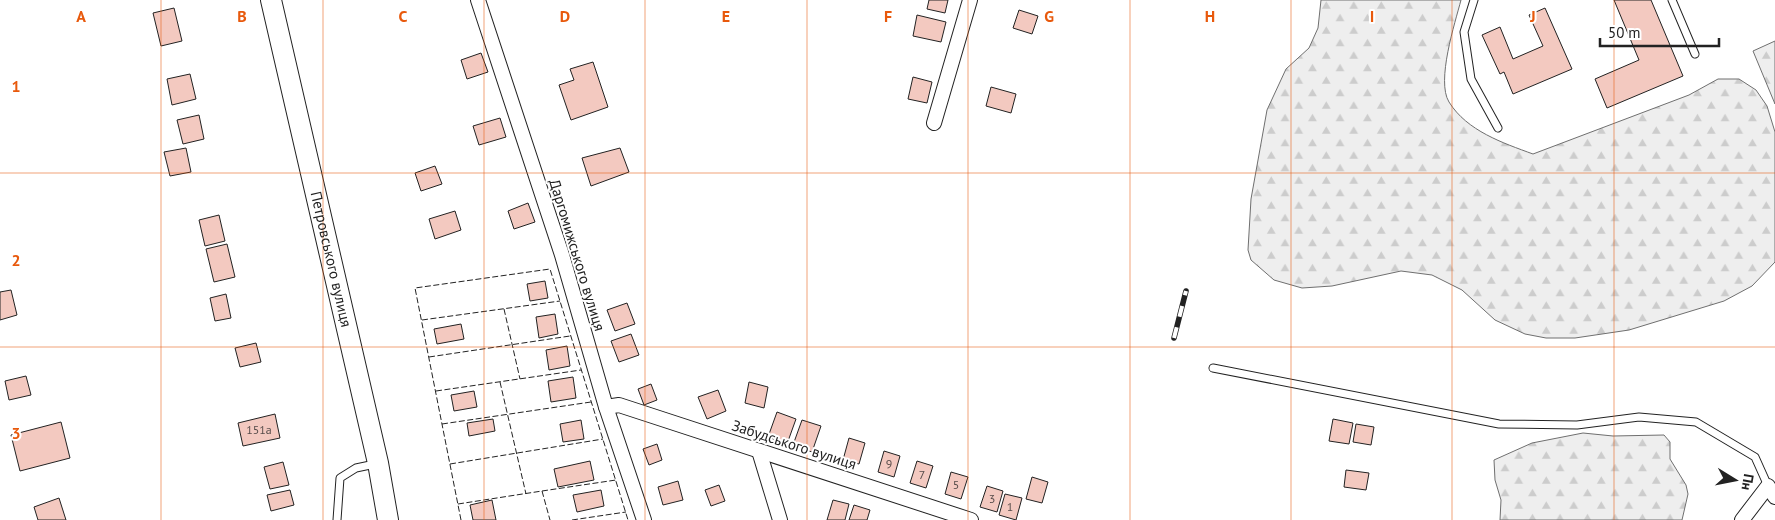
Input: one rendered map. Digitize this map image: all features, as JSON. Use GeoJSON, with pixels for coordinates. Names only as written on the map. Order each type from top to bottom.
{"type":"FeatureCollection","features":[{"type":"Feature","properties":{"kind":"main road","name":"Петровського вулиця"},"geometry":{"type":"LineString","coordinates":[[271,0],[378,463],[388,520]]}},
{"type":"Feature","properties":{"kind":"street","name":"Даргомижського вулиця"},"geometry":{"type":"LineString","coordinates":[[478,0],[562,255],[606,407],[644,520]]}},
{"type":"Feature","properties":{"kind":"street"},"geometry":{"type":"LineString","coordinates":[[934,123],[970,0]]}},
{"type":"Feature","properties":{"kind":"street","name":"Забудського вулиця"},"geometry":{"type":"LineString","coordinates":[[606,407],[618,405],[971,520]]}},
{"type":"Feature","properties":{"kind":"street"},"geometry":{"type":"LineString","coordinates":[[759,451],[780,520]]}},
{"type":"Feature","properties":{"kind":"street"},"geometry":{"type":"LineString","coordinates":[[1742,520],[1771,492]]}},
{"type":"Feature","properties":{"kind":"lane"},"geometry":{"type":"LineString","coordinates":[[1474,0],[1464,32],[1471,79],[1498,128]]}},
{"type":"Feature","properties":{"kind":"lane"},"geometry":{"type":"LineString","coordinates":[[1672,0],[1695,54]]}},
{"type":"Feature","properties":{"kind":"lane"},"geometry":{"type":"LineString","coordinates":[[1213,368],[1499,424],[1577,425],[1639,416],[1696,422],[1755,457],[1771,492]]}},
{"type":"Feature","properties":{"kind":"lane"},"geometry":{"type":"LineString","coordinates":[[336,520],[340,478],[356,468],[378,463]]}},
{"type":"Feature","properties":{"kind":"green space"},"geometry":{"type":"Polygon","coordinates":[[[1321,0],[1461,0],[1451,37],[1446,67],[1446,93],[1449,102],[1465,121],[1486,135],[1533,154],[1689,95],[1718,79],[1739,79],[1756,90],[1767,106],[1775,132],[1775,262],[1752,286],[1724,301],[1629,330],[1575,338],[1546,338],[1525,334],[1495,320],[1462,290],[1432,275],[1401,271],[1332,286],[1302,288],[1274,280],[1251,260],[1248,250],[1251,199],[1267,110],[1286,69],[1309,48],[1318,28],[1321,0]]]}},
{"type":"Feature","properties":{"kind":"green space"},"geometry":{"type":"Polygon","coordinates":[[[1775,41],[1775,104],[1753,51],[1775,41]]]}},
{"type":"Feature","properties":{"kind":"green space"},"geometry":{"type":"Polygon","coordinates":[[[1583,433],[1613,436],[1664,435],[1670,442],[1670,459],[1686,485],[1688,494],[1682,520],[1500,520],[1501,500],[1495,480],[1494,460],[1532,443],[1583,433]]]}},
{"type":"Feature","properties":{"kind":"building"},"geometry":{"type":"Polygon","coordinates":[[[929,0],[948,0],[945,13],[927,9],[929,0]]]}},
{"type":"Feature","properties":{"kind":"building"},"geometry":{"type":"Polygon","coordinates":[[[1614,0],[1651,0],[1683,76],[1607,108],[1595,79],[1639,60],[1614,0]]]}},
{"type":"Feature","properties":{"kind":"building"},"geometry":{"type":"Polygon","coordinates":[[[174,8],[182,41],[161,46],[153,13],[174,8]]]}},
{"type":"Feature","properties":{"kind":"building"},"geometry":{"type":"Polygon","coordinates":[[[1545,8],[1572,69],[1513,94],[1504,72],[1500,74],[1482,35],[1500,27],[1513,59],[1543,46],[1529,15],[1545,8]]]}},
{"type":"Feature","properties":{"kind":"building"},"geometry":{"type":"Polygon","coordinates":[[[1019,10],[1038,16],[1032,34],[1013,28],[1019,10]]]}},
{"type":"Feature","properties":{"kind":"building"},"geometry":{"type":"Polygon","coordinates":[[[917,15],[946,22],[941,42],[913,36],[917,15]]]}},
{"type":"Feature","properties":{"kind":"building"},"geometry":{"type":"Polygon","coordinates":[[[481,53],[488,72],[467,79],[461,60],[481,53]]]}},
{"type":"Feature","properties":{"kind":"building"},"geometry":{"type":"Polygon","coordinates":[[[593,62],[608,107],[571,120],[559,85],[574,80],[570,69],[593,62]]]}},
{"type":"Feature","properties":{"kind":"building"},"geometry":{"type":"Polygon","coordinates":[[[190,74],[196,99],[172,105],[167,79],[190,74]]]}},
{"type":"Feature","properties":{"kind":"building"},"geometry":{"type":"Polygon","coordinates":[[[913,77],[932,82],[927,103],[908,99],[913,77]]]}},
{"type":"Feature","properties":{"kind":"building"},"geometry":{"type":"Polygon","coordinates":[[[991,87],[1016,94],[1011,113],[986,106],[991,87]]]}},
{"type":"Feature","properties":{"kind":"building"},"geometry":{"type":"Polygon","coordinates":[[[199,115],[204,139],[183,144],[177,120],[199,115]]]}},
{"type":"Feature","properties":{"kind":"building"},"geometry":{"type":"Polygon","coordinates":[[[500,118],[506,137],[479,145],[473,126],[500,118]]]}},
{"type":"Feature","properties":{"kind":"building"},"geometry":{"type":"Polygon","coordinates":[[[186,148],[191,172],[170,176],[164,152],[186,148]]]}},
{"type":"Feature","properties":{"kind":"building"},"geometry":{"type":"Polygon","coordinates":[[[620,148],[629,172],[591,186],[582,158],[620,148]]]}},
{"type":"Feature","properties":{"kind":"building"},"geometry":{"type":"Polygon","coordinates":[[[435,166],[442,184],[421,191],[415,173],[435,166]]]}},
{"type":"Feature","properties":{"kind":"building"},"geometry":{"type":"Polygon","coordinates":[[[528,203],[535,222],[514,229],[508,211],[528,203]]]}},
{"type":"Feature","properties":{"kind":"building"},"geometry":{"type":"Polygon","coordinates":[[[455,211],[461,230],[435,239],[429,219],[455,211]]]}},
{"type":"Feature","properties":{"kind":"building"},"geometry":{"type":"Polygon","coordinates":[[[219,215],[225,241],[205,246],[199,220],[219,215]]]}},
{"type":"Feature","properties":{"kind":"building"},"geometry":{"type":"Polygon","coordinates":[[[227,244],[235,277],[214,282],[206,249],[227,244]]]}},
{"type":"Feature","properties":{"kind":"building"},"geometry":{"type":"Polygon","coordinates":[[[545,281],[548,298],[530,301],[527,284],[545,281]]]}},
{"type":"Feature","properties":{"kind":"building"},"geometry":{"type":"Polygon","coordinates":[[[11,290],[17,315],[0,320],[0,292],[11,290]]]}},
{"type":"Feature","properties":{"kind":"building"},"geometry":{"type":"Polygon","coordinates":[[[226,294],[231,318],[215,321],[210,298],[226,294]]]}},
{"type":"Feature","properties":{"kind":"building"},"geometry":{"type":"Polygon","coordinates":[[[627,303],[635,324],[615,331],[607,310],[627,303]]]}},
{"type":"Feature","properties":{"kind":"building"},"geometry":{"type":"Polygon","coordinates":[[[555,314],[558,334],[539,338],[536,317],[555,314]]]}},
{"type":"Feature","properties":{"kind":"building"},"geometry":{"type":"Polygon","coordinates":[[[461,324],[464,339],[437,344],[434,329],[461,324]]]}},
{"type":"Feature","properties":{"kind":"building"},"geometry":{"type":"Polygon","coordinates":[[[631,334],[639,355],[619,362],[611,341],[631,334]]]}},
{"type":"Feature","properties":{"kind":"building"},"geometry":{"type":"Polygon","coordinates":[[[256,343],[261,362],[240,367],[235,348],[256,343]]]}},
{"type":"Feature","properties":{"kind":"building"},"geometry":{"type":"Polygon","coordinates":[[[567,346],[570,366],[549,370],[546,350],[567,346]]]}},
{"type":"Feature","properties":{"kind":"building"},"geometry":{"type":"Polygon","coordinates":[[[26,376],[31,395],[9,400],[5,381],[26,376]]]}},
{"type":"Feature","properties":{"kind":"building"},"geometry":{"type":"Polygon","coordinates":[[[573,377],[576,398],[551,402],[548,381],[573,377]]]}},
{"type":"Feature","properties":{"kind":"building"},"geometry":{"type":"Polygon","coordinates":[[[749,382],[768,387],[764,408],[745,403],[749,382]]]}},
{"type":"Feature","properties":{"kind":"building"},"geometry":{"type":"Polygon","coordinates":[[[651,384],[657,400],[644,405],[638,389],[651,384]]]}},
{"type":"Feature","properties":{"kind":"building"},"geometry":{"type":"Polygon","coordinates":[[[718,390],[726,411],[707,419],[698,397],[718,390]]]}},
{"type":"Feature","properties":{"kind":"building"},"geometry":{"type":"Polygon","coordinates":[[[474,391],[477,407],[454,411],[451,395],[474,391]]]}},
{"type":"Feature","properties":{"kind":"building"},"geometry":{"type":"Polygon","coordinates":[[[777,412],[796,419],[787,444],[768,437],[777,412]]]}},
{"type":"Feature","properties":{"kind":"building"},"geometry":{"type":"Polygon","coordinates":[[[275,414],[280,438],[243,446],[238,423],[275,414]]]}},
{"type":"Feature","properties":{"kind":"building"},"geometry":{"type":"Polygon","coordinates":[[[493,419],[495,431],[469,436],[467,423],[493,419]]]}},
{"type":"Feature","properties":{"kind":"building"},"geometry":{"type":"Polygon","coordinates":[[[1333,419],[1353,423],[1349,444],[1329,441],[1333,419]]]}},
{"type":"Feature","properties":{"kind":"building"},"geometry":{"type":"Polygon","coordinates":[[[581,420],[584,439],[563,442],[560,424],[581,420]]]}},
{"type":"Feature","properties":{"kind":"building"},"geometry":{"type":"Polygon","coordinates":[[[802,420],[821,426],[812,452],[793,445],[802,420]]]}},
{"type":"Feature","properties":{"kind":"building"},"geometry":{"type":"Polygon","coordinates":[[[61,422],[70,458],[20,471],[11,435],[61,422]]]}},
{"type":"Feature","properties":{"kind":"building"},"geometry":{"type":"Polygon","coordinates":[[[1356,424],[1374,427],[1371,445],[1353,442],[1356,424]]]}},
{"type":"Feature","properties":{"kind":"building"},"geometry":{"type":"Polygon","coordinates":[[[849,438],[865,443],[859,464],[843,460],[849,438]]]}},
{"type":"Feature","properties":{"kind":"building"},"geometry":{"type":"Polygon","coordinates":[[[657,444],[662,460],[649,465],[643,449],[657,444]]]}},
{"type":"Feature","properties":{"kind":"building"},"geometry":{"type":"Polygon","coordinates":[[[884,451],[900,456],[894,477],[878,472],[884,451]]]}},
{"type":"Feature","properties":{"kind":"building"},"geometry":{"type":"Polygon","coordinates":[[[590,461],[594,480],[558,487],[554,469],[590,461]]]}},
{"type":"Feature","properties":{"kind":"building"},"geometry":{"type":"Polygon","coordinates":[[[917,461],[933,466],[926,488],[910,483],[917,461]]]}},
{"type":"Feature","properties":{"kind":"building"},"geometry":{"type":"Polygon","coordinates":[[[283,462],[289,485],[270,489],[264,467],[283,462]]]}},
{"type":"Feature","properties":{"kind":"building"},"geometry":{"type":"Polygon","coordinates":[[[1346,470],[1369,473],[1366,490],[1344,487],[1346,470]]]}},
{"type":"Feature","properties":{"kind":"building"},"geometry":{"type":"Polygon","coordinates":[[[951,472],[968,477],[961,499],[945,494],[951,472]]]}},
{"type":"Feature","properties":{"kind":"building"},"geometry":{"type":"Polygon","coordinates":[[[1032,477],[1048,482],[1042,503],[1026,499],[1032,477]]]}},
{"type":"Feature","properties":{"kind":"building"},"geometry":{"type":"Polygon","coordinates":[[[678,481],[683,500],[663,505],[658,487],[678,481]]]}},
{"type":"Feature","properties":{"kind":"building"},"geometry":{"type":"Polygon","coordinates":[[[719,485],[725,501],[711,506],[705,490],[719,485]]]}},
{"type":"Feature","properties":{"kind":"building"},"geometry":{"type":"Polygon","coordinates":[[[987,486],[1003,491],[997,512],[980,507],[987,486]]]}},
{"type":"Feature","properties":{"kind":"building"},"geometry":{"type":"Polygon","coordinates":[[[290,490],[294,505],[271,511],[267,495],[290,490]]]}},
{"type":"Feature","properties":{"kind":"building"},"geometry":{"type":"Polygon","coordinates":[[[601,490],[604,506],[577,512],[573,495],[601,490]]]}},
{"type":"Feature","properties":{"kind":"building"},"geometry":{"type":"Polygon","coordinates":[[[1005,494],[1022,498],[1016,520],[999,515],[1005,494]]]}},
{"type":"Feature","properties":{"kind":"building"},"geometry":{"type":"Polygon","coordinates":[[[59,498],[66,520],[38,520],[34,507],[59,498]]]}},
{"type":"Feature","properties":{"kind":"building"},"geometry":{"type":"Polygon","coordinates":[[[492,500],[496,520],[473,520],[470,505],[492,500]]]}},
{"type":"Feature","properties":{"kind":"building"},"geometry":{"type":"Polygon","coordinates":[[[833,500],[849,504],[845,520],[827,520],[833,500]]]}},
{"type":"Feature","properties":{"kind":"building"},"geometry":{"type":"Polygon","coordinates":[[[854,505],[870,510],[867,520],[849,520],[854,505]]]}},
{"type":"Feature","properties":{"kind":"railway"},"geometry":{"type":"LineString","coordinates":[[1174,338],[1186,291]]}},
{"type":"Feature","properties":{"kind":"fence"},"geometry":{"type":"LineString","coordinates":[[461,520],[415,288],[550,269],[628,520]]}},
{"type":"Feature","properties":{"kind":"fence"},"geometry":{"type":"LineString","coordinates":[[422,320],[560,301]]}},
{"type":"Feature","properties":{"kind":"fence"},"geometry":{"type":"LineString","coordinates":[[504,309],[520,379]]}},
{"type":"Feature","properties":{"kind":"fence"},"geometry":{"type":"LineString","coordinates":[[429,357],[570,336]]}},
{"type":"Feature","properties":{"kind":"fence"},"geometry":{"type":"LineString","coordinates":[[436,391],[581,370]]}},
{"type":"Feature","properties":{"kind":"fence"},"geometry":{"type":"LineString","coordinates":[[500,382],[526,494]]}},
{"type":"Feature","properties":{"kind":"fence"},"geometry":{"type":"LineString","coordinates":[[442,424],[591,402]]}},
{"type":"Feature","properties":{"kind":"fence"},"geometry":{"type":"LineString","coordinates":[[450,464],[603,439]]}},
{"type":"Feature","properties":{"kind":"fence"},"geometry":{"type":"LineString","coordinates":[[542,491],[616,480]]}},
{"type":"Feature","properties":{"kind":"fence"},"geometry":{"type":"LineString","coordinates":[[458,504],[542,491],[550,520]]}},
{"type":"Feature","properties":{"kind":"fence"},"geometry":{"type":"LineString","coordinates":[[572,520],[626,512]]}}]}
